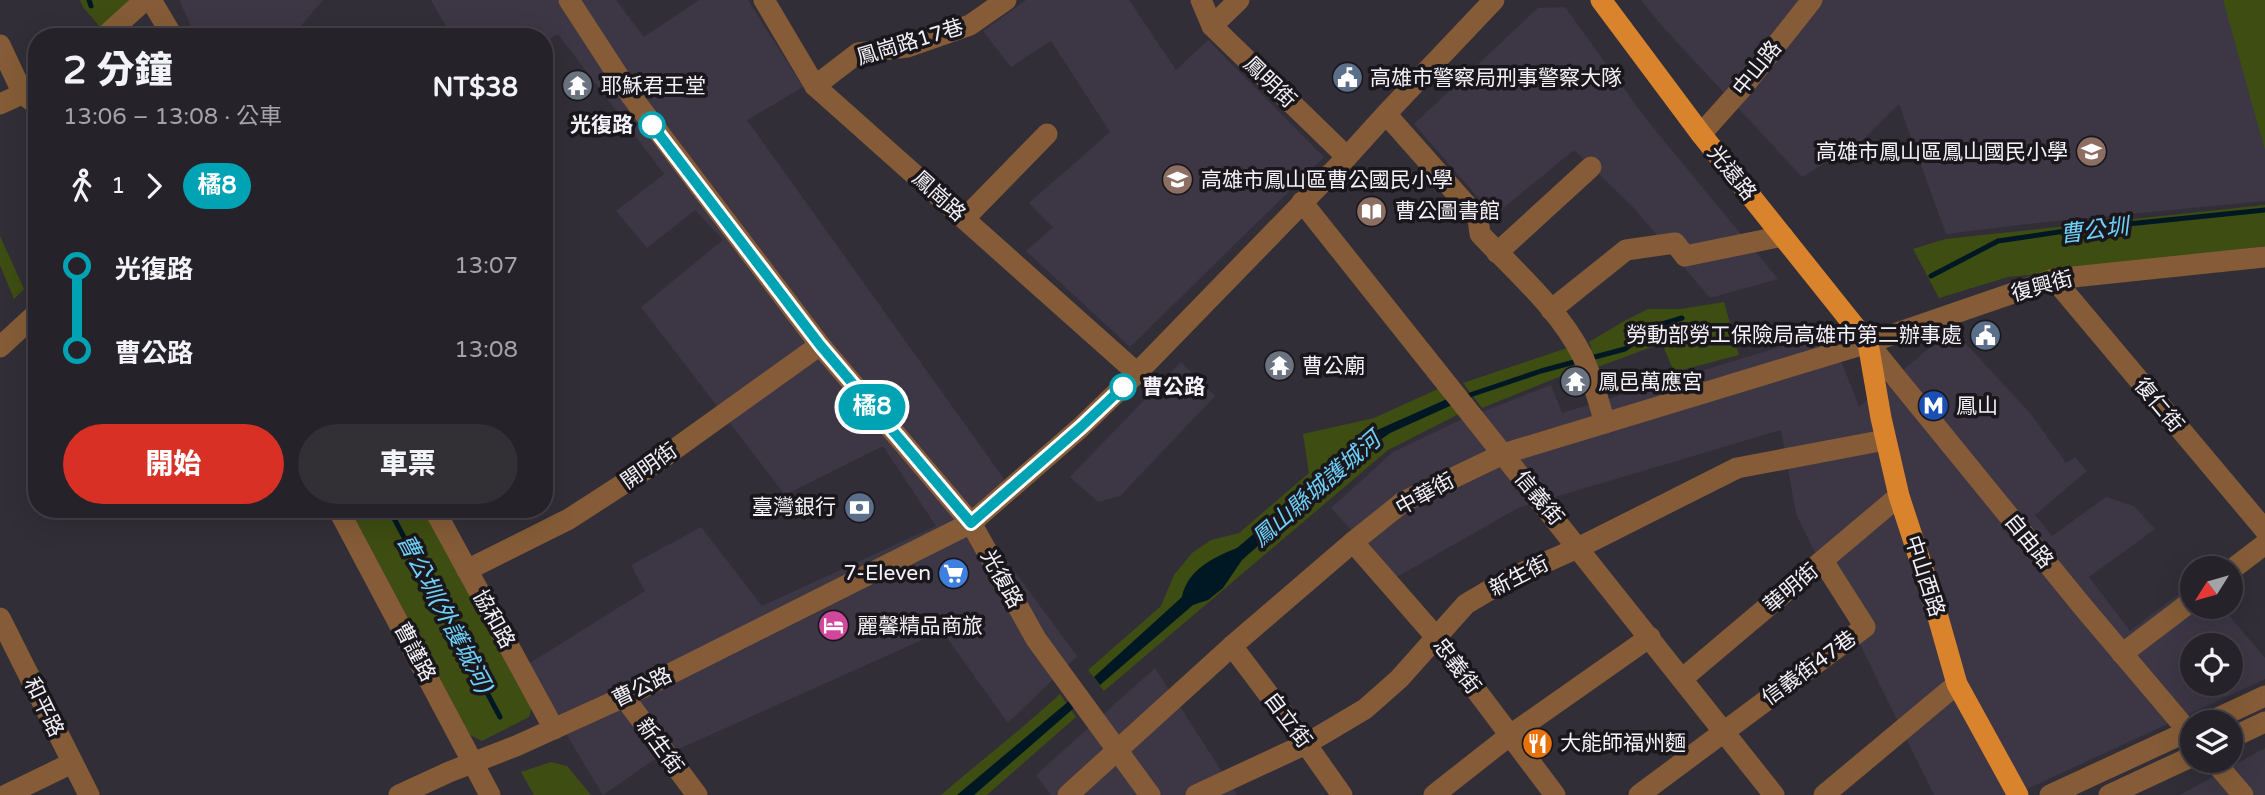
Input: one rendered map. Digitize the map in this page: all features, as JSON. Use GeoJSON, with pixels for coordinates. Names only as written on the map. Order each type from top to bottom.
{"type":"FeatureCollection","features":[{"type":"Feature","properties":{"kind":"main road","name":"光遠路"},"geometry":{"type":"LineString","coordinates":[[1601,0],[1701,134],[1868,343]]}},
{"type":"Feature","properties":{"kind":"main road","name":"中山西路"},"geometry":{"type":"LineString","coordinates":[[1868,343],[1885,440],[1899,496],[1957,684],[2018,795]]}},
{"type":"Feature","properties":{"kind":"street"},"geometry":{"type":"LineString","coordinates":[[114,28],[145,0]]}},
{"type":"Feature","properties":{"kind":"street"},"geometry":{"type":"LineString","coordinates":[[151,0],[168,28]]}},
{"type":"Feature","properties":{"kind":"street","name":"光復路"},"geometry":{"type":"LineString","coordinates":[[569,0],[637,104],[820,345],[971,523],[1036,639],[1150,795]]}},
{"type":"Feature","properties":{"kind":"street","name":"鳳崗路"},"geometry":{"type":"LineString","coordinates":[[764,0],[815,86],[1137,373]]}},
{"type":"Feature","properties":{"kind":"street","name":"鳳崗路17巷"},"geometry":{"type":"LineString","coordinates":[[815,86],[859,53],[907,47],[970,25],[1006,0]]}},
{"type":"Feature","properties":{"kind":"street","name":"鳳明街"},"geometry":{"type":"LineString","coordinates":[[1201,0],[1212,26],[1347,158]]}},
{"type":"Feature","properties":{"kind":"street"},"geometry":{"type":"LineString","coordinates":[[1212,26],[1239,0]]}},
{"type":"Feature","properties":{"kind":"street","name":"曹公路"},"geometry":{"type":"LineString","coordinates":[[400,795],[624,697],[971,523],[1081,427],[1137,373],[1347,158],[1494,0]]}},
{"type":"Feature","properties":{"kind":"street","name":"中山路"},"geometry":{"type":"LineString","coordinates":[[1701,134],[1743,87],[1812,0]]}},
{"type":"Feature","properties":{"kind":"street"},"geometry":{"type":"LineString","coordinates":[[0,45],[28,90]]}},
{"type":"Feature","properties":{"kind":"street"},"geometry":{"type":"LineString","coordinates":[[0,104],[28,97]]}},
{"type":"Feature","properties":{"kind":"street"},"geometry":{"type":"LineString","coordinates":[[1386,114],[1478,218],[1480,234],[1551,310],[1584,359],[1605,423]]}},
{"type":"Feature","properties":{"kind":"street"},"geometry":{"type":"LineString","coordinates":[[965,218],[1047,134]]}},
{"type":"Feature","properties":{"kind":"street"},"geometry":{"type":"LineString","coordinates":[[1497,253],[1591,167]]}},
{"type":"Feature","properties":{"kind":"street","name":"信義街"},"geometry":{"type":"LineString","coordinates":[[1302,202],[1580,547],[1774,795]]}},
{"type":"Feature","properties":{"kind":"street"},"geometry":{"type":"LineString","coordinates":[[1551,310],[1626,250],[1675,243],[1685,256],[1783,236]]}},
{"type":"Feature","properties":{"kind":"street","name":"復興街"},"geometry":{"type":"LineString","coordinates":[[1868,343],[2054,279],[2265,257]]}},
{"type":"Feature","properties":{"kind":"street","name":"復仁街"},"geometry":{"type":"LineString","coordinates":[[2054,279],[2265,530]]}},
{"type":"Feature","properties":{"kind":"street"},"geometry":{"type":"LineString","coordinates":[[0,347],[28,321]]}},
{"type":"Feature","properties":{"kind":"street","name":"中華街"},"geometry":{"type":"LineString","coordinates":[[1068,795],[1232,646],[1403,502],[1503,454],[1868,343]]}},
{"type":"Feature","properties":{"kind":"street","name":"自由路"},"geometry":{"type":"LineString","coordinates":[[1868,343],[2122,654],[2180,714]]}},
{"type":"Feature","properties":{"kind":"street","name":"開明街"},"geometry":{"type":"LineString","coordinates":[[467,570],[579,513],[654,464],[820,345]]}},
{"type":"Feature","properties":{"kind":"street","name":"新生街"},"geometry":{"type":"LineString","coordinates":[[1196,795],[1306,744],[1365,709],[1399,679],[1466,604],[1510,578],[1580,547],[1737,468],[1885,440]]}},
{"type":"Feature","properties":{"kind":"street","name":"華明街"},"geometry":{"type":"LineString","coordinates":[[1682,679],[1899,496]]}},
{"type":"Feature","properties":{"kind":"street","name":"曹謹路"},"geometry":{"type":"LineString","coordinates":[[343,518],[490,795]]}},
{"type":"Feature","properties":{"kind":"street","name":"協和路"},"geometry":{"type":"LineString","coordinates":[[439,518],[554,729]]}},
{"type":"Feature","properties":{"kind":"street","name":"忠義街"},"geometry":{"type":"LineString","coordinates":[[1353,542],[1436,637],[1555,795]]}},
{"type":"Feature","properties":{"kind":"street"},"geometry":{"type":"LineString","coordinates":[[2244,560],[2265,544]]}},
{"type":"Feature","properties":{"kind":"street","name":"信義街47巷"},"geometry":{"type":"LineString","coordinates":[[1724,731],[1865,627],[1823,561]]}},
{"type":"Feature","properties":{"kind":"street"},"geometry":{"type":"LineString","coordinates":[[2122,654],[2180,610]]}},
{"type":"Feature","properties":{"kind":"street","name":"和平路"},"geometry":{"type":"LineString","coordinates":[[0,618],[89,795]]}},
{"type":"Feature","properties":{"kind":"street"},"geometry":{"type":"LineString","coordinates":[[1434,795],[1509,736],[1650,638]]}},
{"type":"Feature","properties":{"kind":"street","name":"自立街"},"geometry":{"type":"LineString","coordinates":[[1232,646],[1342,795]]}},
{"type":"Feature","properties":{"kind":"street"},"geometry":{"type":"LineString","coordinates":[[1824,795],[1957,684]]}},
{"type":"Feature","properties":{"kind":"street"},"geometry":{"type":"LineString","coordinates":[[2236,710],[2265,696]]}},
{"type":"Feature","properties":{"kind":"street","name":"新生街"},"geometry":{"type":"LineString","coordinates":[[624,697],[697,795]]}},
{"type":"Feature","properties":{"kind":"street"},"geometry":{"type":"LineString","coordinates":[[2243,732],[2265,722]]}},
{"type":"Feature","properties":{"kind":"street"},"geometry":{"type":"LineString","coordinates":[[1639,795],[1724,731]]}},
{"type":"Feature","properties":{"kind":"street"},"geometry":{"type":"LineString","coordinates":[[2050,795],[2180,737]]}},
{"type":"Feature","properties":{"kind":"street"},"geometry":{"type":"LineString","coordinates":[[2109,795],[2180,762]]}},
{"type":"Feature","properties":{"kind":"street"},"geometry":{"type":"LineString","coordinates":[[6,795],[72,763]]}},
{"type":"Feature","properties":{"kind":"street"},"geometry":{"type":"LineString","coordinates":[[2224,773],[2243,795]]}},
{"type":"Feature","properties":{"kind":"shaded area"},"geometry":{"type":"Polygon","coordinates":[[[179,0],[323,0],[300,27],[192,28],[179,0]]]}},
{"type":"Feature","properties":{"kind":"shaded area"},"geometry":{"type":"Polygon","coordinates":[[[431,0],[616,0],[644,37],[699,0],[748,0],[803,87],[747,120],[1007,483],[971,512],[1077,656],[1008,723],[942,631],[652,761],[603,795],[568,737],[530,663],[645,591],[631,565],[701,527],[762,606],[936,526],[883,446],[785,495],[641,307],[723,240],[695,210],[647,248],[616,211],[664,174],[558,34],[553,37],[553,28],[448,28],[431,0]]]}},
{"type":"Feature","properties":{"kind":"shaded area","name":"高雄市鳳山區曹公國民小學"},"geometry":{"type":"Polygon","coordinates":[[[1026,0],[1129,0],[1176,70],[1208,40],[1324,157],[1130,347],[1026,251],[1053,227],[1029,203],[1110,132],[1051,41],[1011,67],[983,31],[1026,0]]]}},
{"type":"Feature","properties":{"kind":"shaded area","name":"高雄市鳳山區鳳山國民小學"},"geometry":{"type":"Polygon","coordinates":[[[1641,0],[2265,0],[2265,201],[1946,234],[1899,104],[1864,139],[1802,177],[1641,0]]]}},
{"type":"Feature","properties":{"kind":"shaded area"},"geometry":{"type":"Polygon","coordinates":[[[1565,7],[1646,119],[1778,279],[1710,298],[1634,208],[1574,150],[1494,216],[1414,124],[1538,8],[1565,7]]]}},
{"type":"Feature","properties":{"kind":"shaded area"},"geometry":{"type":"Polygon","coordinates":[[[1952,329],[2031,414],[2066,463],[2075,457],[2087,471],[2035,515],[2052,536],[2106,497],[2134,506],[2155,529],[2089,577],[2130,631],[2180,593],[2180,620],[2233,620],[2265,658],[2265,679],[2243,689],[2243,633],[2180,633],[2180,696],[2228,696],[2198,710],[2180,710],[2180,718],[2014,795],[1934,795],[1796,514],[1781,430],[1518,508],[1395,578],[1331,508],[1393,452],[1456,422],[1551,385],[1562,413],[1830,332],[1859,407],[1952,329]]]}},
{"type":"Feature","properties":{"kind":"shaded area"},"geometry":{"type":"Polygon","coordinates":[[[1181,362],[1215,396],[1120,496],[1098,502],[1070,477],[1181,362]]]}},
{"type":"Feature","properties":{"kind":"shaded area"},"geometry":{"type":"Polygon","coordinates":[[[1155,668],[1237,795],[1051,795],[1036,775],[1155,668]]]}},
{"type":"Feature","properties":{"kind":"shaded area"},"geometry":{"type":"Polygon","coordinates":[[[2265,748],[2265,795],[2180,795],[2220,773],[2243,773],[2243,760],[2265,748]]]}},
{"type":"Feature","properties":{"kind":"green space"},"geometry":{"type":"Polygon","coordinates":[[[80,0],[140,0],[112,28],[101,28],[80,0]]]}},
{"type":"Feature","properties":{"kind":"green space"},"geometry":{"type":"Polygon","coordinates":[[[2223,0],[2265,0],[2265,150],[2223,0]]]}},
{"type":"Feature","properties":{"kind":"green space"},"geometry":{"type":"Polygon","coordinates":[[[2265,205],[2265,246],[2008,277],[1939,298],[1913,249],[1945,239],[2265,205]]]}},
{"type":"Feature","properties":{"kind":"green space"},"geometry":{"type":"Polygon","coordinates":[[[0,236],[24,289],[14,299],[0,265],[0,236]]]}},
{"type":"Feature","properties":{"kind":"green space"},"geometry":{"type":"Polygon","coordinates":[[[1724,302],[1739,355],[1674,372],[1662,343],[1598,367],[1589,342],[1626,320],[1648,309],[1681,309],[1724,302]]]}},
{"type":"Feature","properties":{"kind":"green space"},"geometry":{"type":"Polygon","coordinates":[[[1570,347],[1579,369],[1482,408],[1463,383],[1570,347]]]}},
{"type":"Feature","properties":{"kind":"green space"},"geometry":{"type":"Polygon","coordinates":[[[1440,388],[1459,414],[1388,450],[1104,691],[1088,670],[1161,606],[1174,575],[1192,553],[1211,540],[1239,533],[1309,473],[1303,434],[1374,418],[1440,388]]]}},
{"type":"Feature","properties":{"kind":"green space"},"geometry":{"type":"Polygon","coordinates":[[[355,518],[428,518],[532,707],[529,717],[482,741],[470,735],[355,518]]]}},
{"type":"Feature","properties":{"kind":"green space"},"geometry":{"type":"Polygon","coordinates":[[[1060,694],[1076,717],[987,795],[941,795],[1030,720],[1060,694]]]}},
{"type":"Feature","properties":{"kind":"green space"},"geometry":{"type":"Polygon","coordinates":[[[551,762],[567,766],[591,795],[534,795],[521,772],[551,762]]]}},
{"type":"Feature","properties":{"kind":"water"},"geometry":{"type":"Polygon","coordinates":[[[1447,399],[1452,405],[1390,433],[1369,448],[1242,560],[1223,588],[1208,600],[1193,605],[1100,685],[1094,677],[1182,597],[1189,579],[1203,566],[1237,548],[1375,431],[1447,399]]]}},
{"type":"Feature","properties":{"kind":"water"},"geometry":{"type":"Polygon","coordinates":[[[1069,701],[1074,708],[974,795],[957,795],[1069,701]]]}},
{"type":"Feature","properties":{"kind":"waterway","name":"曹公圳(外護城河)"},"geometry":{"type":"LineString","coordinates":[[89,0],[91,6]]}},
{"type":"Feature","properties":{"kind":"waterway","name":"曹公圳"},"geometry":{"type":"LineString","coordinates":[[1931,276],[1998,241],[2079,229],[2265,210]]}},
{"type":"Feature","properties":{"kind":"waterway","name":"鳳山縣城護城河"},"geometry":{"type":"LineString","coordinates":[[1591,358],[1625,349],[1659,325],[1682,318]]}},
{"type":"Feature","properties":{"kind":"waterway","name":"鳳山縣城護城河"},"geometry":{"type":"LineString","coordinates":[[1464,397],[1578,361]]}},
{"type":"Feature","properties":{"kind":"waterway","name":"曹公圳(外護城河)"},"geometry":{"type":"LineString","coordinates":[[394,518],[500,717]]}},
{"type":"Feature","properties":{"kind":"bus line","name":"橘8"},"geometry":{"type":"LineString","coordinates":[[652,125],[820,345],[971,523],[1123,387]]}},
{"type":"Feature","properties":{"kind":"place","name":"高雄市警察局刑事警察大隊"},"geometry":{"type":"Point","coordinates":[1347,78]}},
{"type":"Feature","properties":{"kind":"place","name":"耶穌君王堂"},"geometry":{"type":"Point","coordinates":[578,86]}},
{"type":"Feature","properties":{"kind":"place","name":"光復路"},"geometry":{"type":"Point","coordinates":[652,125]}},
{"type":"Feature","properties":{"kind":"place","name":"高雄市鳳山區鳳山國民小學"},"geometry":{"type":"Point","coordinates":[2091,152]}},
{"type":"Feature","properties":{"kind":"place","name":"高雄市鳳山區曹公國民小學"},"geometry":{"type":"Point","coordinates":[1178,180]}},
{"type":"Feature","properties":{"kind":"place","name":"曹公圖書館"},"geometry":{"type":"Point","coordinates":[1372,211]}},
{"type":"Feature","properties":{"kind":"place","name":"勞動部勞工保險局高雄市第二辦事處"},"geometry":{"type":"Point","coordinates":[1985,335]}},
{"type":"Feature","properties":{"kind":"place","name":"曹公廟"},"geometry":{"type":"Point","coordinates":[1279,366]}},
{"type":"Feature","properties":{"kind":"place","name":"鳳邑萬應宮"},"geometry":{"type":"Point","coordinates":[1575,382]}},
{"type":"Feature","properties":{"kind":"place","name":"曹公路"},"geometry":{"type":"Point","coordinates":[1123,387]}},
{"type":"Feature","properties":{"kind":"place","name":"鳳山"},"geometry":{"type":"Point","coordinates":[1933,406]}},
{"type":"Feature","properties":{"kind":"place","name":"臺灣銀行"},"geometry":{"type":"Point","coordinates":[859,507]}},
{"type":"Feature","properties":{"kind":"place","name":"7-Eleven"},"geometry":{"type":"Point","coordinates":[954,573]}},
{"type":"Feature","properties":{"kind":"place","name":"麗馨精品商旅"},"geometry":{"type":"Point","coordinates":[834,626]}},
{"type":"Feature","properties":{"kind":"place","name":"大能師福州麵"},"geometry":{"type":"Point","coordinates":[1537,743]}}]}
